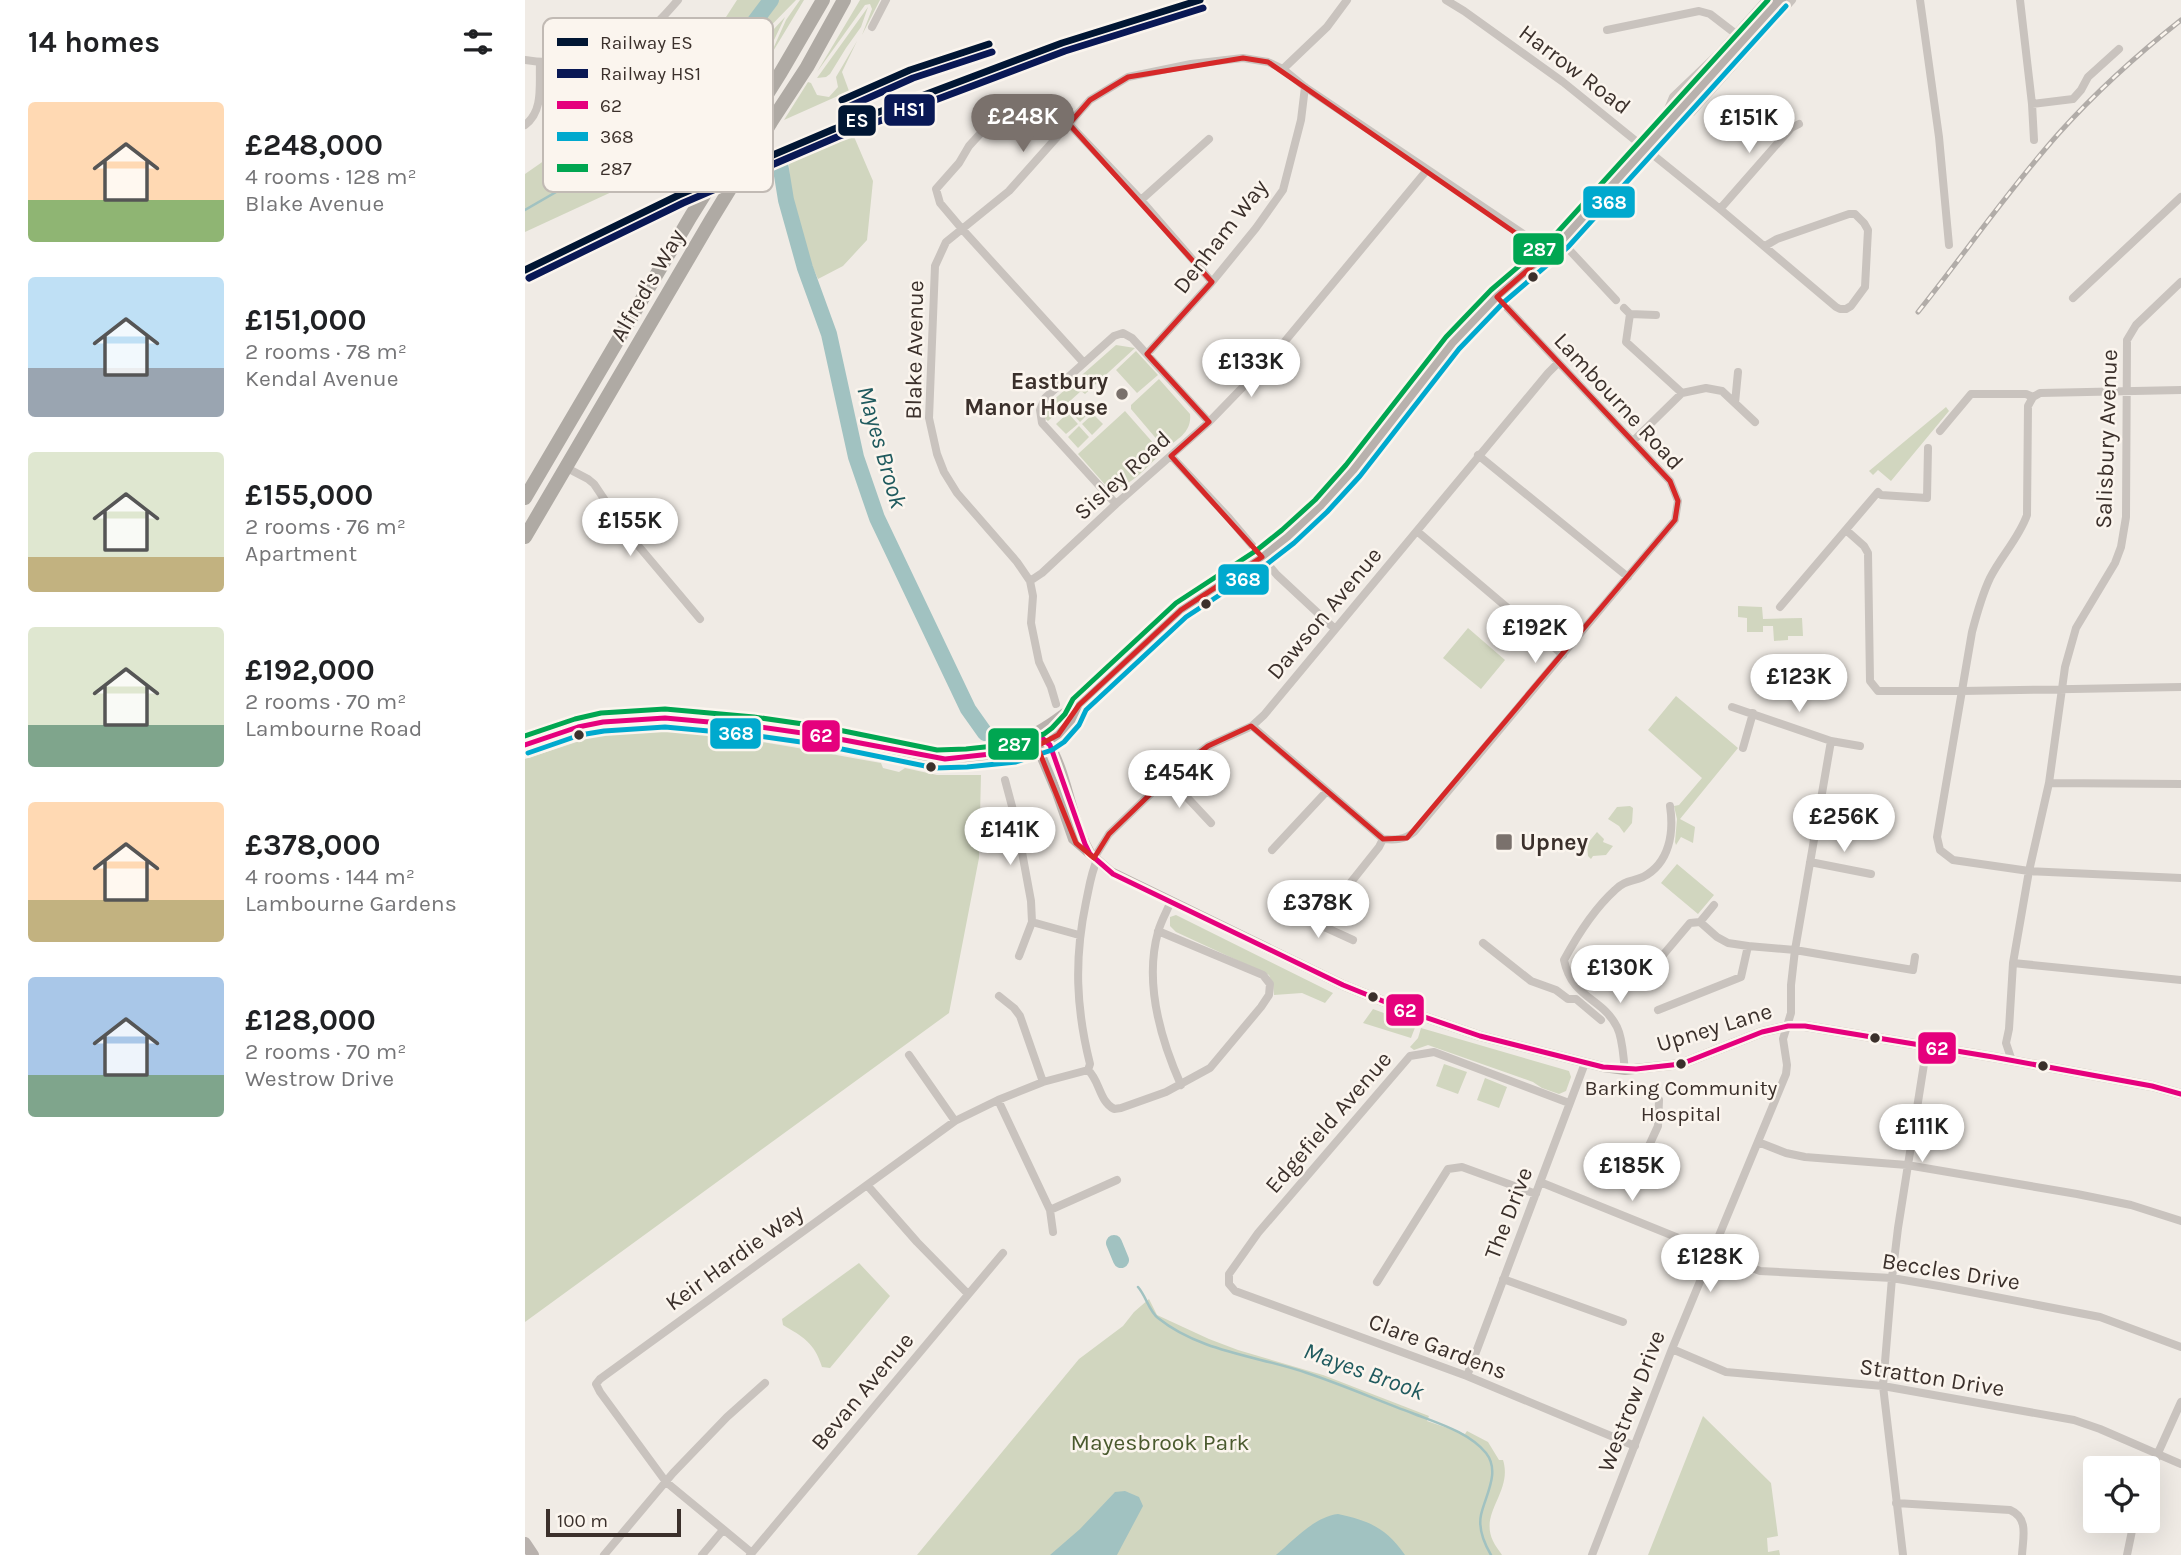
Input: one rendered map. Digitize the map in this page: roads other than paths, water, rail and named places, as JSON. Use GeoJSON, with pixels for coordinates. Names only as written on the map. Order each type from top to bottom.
{"type":"FeatureCollection","features":[{"type":"Feature","properties":{"kind":"highway","name":"Alfred's Way"},"geometry":{"type":"LineString","coordinates":[[773,84],[823,0]]}},
{"type":"Feature","properties":{"kind":"highway","name":"Alfred's Way"},"geometry":{"type":"LineString","coordinates":[[773,119],[844,0]]}},
{"type":"Feature","properties":{"kind":"highway","name":"Alfred's Way"},"geometry":{"type":"LineString","coordinates":[[525,498],[706,192]]}},
{"type":"Feature","properties":{"kind":"highway","name":"Alfred's Way"},"geometry":{"type":"LineString","coordinates":[[534,521],[728,192]]}},
{"type":"Feature","properties":{"kind":"highway"},"geometry":{"type":"LineString","coordinates":[[525,537],[534,521]]}},
{"type":"Feature","properties":{"kind":"highway"},"geometry":{"type":"LineString","coordinates":[[525,550],[534,521]]}},
{"type":"Feature","properties":{"kind":"main road"},"geometry":{"type":"LineString","coordinates":[[525,745],[603,722],[665,718],[823,736],[936,759],[1000,753],[1011,745],[1039,738],[1068,710],[1079,705],[1181,610],[1262,557],[1288,537],[1335,492],[1452,343],[1497,297],[1561,241],[1780,0]]}},
{"type":"Feature","properties":{"kind":"main road"},"geometry":{"type":"LineString","coordinates":[[525,1543],[533,1555]]}},
{"type":"Feature","properties":{"kind":"street"},"geometry":{"type":"LineString","coordinates":[[661,18],[678,0]]}},
{"type":"Feature","properties":{"kind":"street"},"geometry":{"type":"LineString","coordinates":[[871,27],[886,0]]}},
{"type":"Feature","properties":{"kind":"street"},"geometry":{"type":"LineString","coordinates":[[1283,69],[1328,27],[1347,0]]}},
{"type":"Feature","properties":{"kind":"street","name":"Harrow Road"},"geometry":{"type":"LineString","coordinates":[[1445,0],[1563,82],[1840,310],[1851,306],[1865,287],[1868,230],[1855,214],[1777,239],[1765,246]]}},
{"type":"Feature","properties":{"kind":"street"},"geometry":{"type":"LineString","coordinates":[[1464,11],[1470,0]]}},
{"type":"Feature","properties":{"kind":"street"},"geometry":{"type":"LineString","coordinates":[[1766,0],[1673,97],[1668,109],[1671,118],[1682,118],[1692,112],[1792,0]]}},
{"type":"Feature","properties":{"kind":"street"},"geometry":{"type":"LineString","coordinates":[[1920,0],[1939,137],[1949,244]]}},
{"type":"Feature","properties":{"kind":"street"},"geometry":{"type":"LineString","coordinates":[[2020,0],[2034,140]]}},
{"type":"Feature","properties":{"kind":"street"},"geometry":{"type":"LineString","coordinates":[[1607,30],[1699,11],[1710,14],[1736,34]]}},
{"type":"Feature","properties":{"kind":"street"},"geometry":{"type":"LineString","coordinates":[[2032,104],[2073,99],[2088,76],[2119,49]]}},
{"type":"Feature","properties":{"kind":"street","name":"Blake Avenue"},"geometry":{"type":"LineString","coordinates":[[1030,581],[1017,562],[957,493],[937,454],[929,418],[935,266],[946,242],[1009,191],[1090,100],[1128,77],[1191,64],[1243,58],[1268,62],[1283,69],[1305,87],[1522,233],[1546,254]]}},
{"type":"Feature","properties":{"kind":"street"},"geometry":{"type":"LineString","coordinates":[[525,60],[543,63]]}},
{"type":"Feature","properties":{"kind":"street"},"geometry":{"type":"LineString","coordinates":[[525,125],[535,116],[540,63]]}},
{"type":"Feature","properties":{"kind":"street","name":"Denham Way"},"geometry":{"type":"LineString","coordinates":[[1147,354],[1212,282],[1283,190],[1301,120],[1305,87]]}},
{"type":"Feature","properties":{"kind":"street"},"geometry":{"type":"LineString","coordinates":[[1009,102],[969,146],[959,163],[936,190],[940,203],[962,229],[1084,363]]}},
{"type":"Feature","properties":{"kind":"street"},"geometry":{"type":"LineString","coordinates":[[1069,124],[1142,200],[1212,282]]}},
{"type":"Feature","properties":{"kind":"street"},"geometry":{"type":"LineString","coordinates":[[1720,209],[1791,128],[1799,124]]}},
{"type":"Feature","properties":{"kind":"street"},"geometry":{"type":"LineString","coordinates":[[1142,200],[1209,139]]}},
{"type":"Feature","properties":{"kind":"street","name":"Sisley Road"},"geometry":{"type":"LineString","coordinates":[[1030,581],[1209,422],[1271,358],[1427,170]]}},
{"type":"Feature","properties":{"kind":"street"},"geometry":{"type":"LineString","coordinates":[[2073,298],[2181,197]]}},
{"type":"Feature","properties":{"kind":"street"},"geometry":{"type":"LineString","coordinates":[[1561,241],[1616,300]]}},
{"type":"Feature","properties":{"kind":"street","name":"Salisbury Avenue"},"geometry":{"type":"LineString","coordinates":[[2012,1060],[2006,1043],[2013,962],[2029,871],[2049,783],[2065,667],[2076,628],[2115,563],[2121,547],[2126,505],[2127,340],[2136,325],[2181,282]]}},
{"type":"Feature","properties":{"kind":"street","name":"Lambourne Road"},"geometry":{"type":"LineString","coordinates":[[1383,839],[1407,838],[1414,832],[1675,520],[1678,501],[1670,481],[1497,297]]}},
{"type":"Feature","properties":{"kind":"street"},"geometry":{"type":"LineString","coordinates":[[1656,315],[1627,311],[1626,342],[1682,393]]}},
{"type":"Feature","properties":{"kind":"street"},"geometry":{"type":"LineString","coordinates":[[1116,504],[1042,422],[1040,410],[1045,398],[1114,336],[1123,333],[1132,338],[1209,422]]}},
{"type":"Feature","properties":{"kind":"street","name":"Dawson Avenue"},"geometry":{"type":"LineString","coordinates":[[1088,1069],[1090,1065],[1079,1012],[1077,982],[1079,934],[1094,857],[1109,834],[1168,777],[1208,746],[1252,726],[1263,715],[1478,455],[1558,363]]}},
{"type":"Feature","properties":{"kind":"street"},"geometry":{"type":"LineString","coordinates":[[1735,403],[1738,372]]}},
{"type":"Feature","properties":{"kind":"street"},"geometry":{"type":"LineString","coordinates":[[1633,441],[1682,393],[1706,388],[1722,391],[1755,422]]}},
{"type":"Feature","properties":{"kind":"street"},"geometry":{"type":"LineString","coordinates":[[2181,390],[2040,393],[2033,397],[2028,406],[2027,515],[1991,577],[1980,602],[1937,837],[1940,850],[1953,860],[2029,871],[2181,878]]}},
{"type":"Feature","properties":{"kind":"street"},"geometry":{"type":"LineString","coordinates":[[1940,430],[1971,394],[2026,394],[2033,397]]}},
{"type":"Feature","properties":{"kind":"street"},"geometry":{"type":"LineString","coordinates":[[1780,607],[1878,492],[1881,495],[1927,498],[1928,448]]}},
{"type":"Feature","properties":{"kind":"street"},"geometry":{"type":"LineString","coordinates":[[1478,455],[1628,577]]}},
{"type":"Feature","properties":{"kind":"street"},"geometry":{"type":"LineString","coordinates":[[1171,456],[1277,575],[1335,629]]}},
{"type":"Feature","properties":{"kind":"street"},"geometry":{"type":"LineString","coordinates":[[567,468],[594,484],[625,530],[700,619]]}},
{"type":"Feature","properties":{"kind":"street"},"geometry":{"type":"LineString","coordinates":[[1846,530],[1864,545],[1868,553],[1870,681],[1878,691],[2181,687]]}},
{"type":"Feature","properties":{"kind":"street"},"geometry":{"type":"LineString","coordinates":[[1417,532],[1563,655]]}},
{"type":"Feature","properties":{"kind":"street"},"geometry":{"type":"LineString","coordinates":[[1030,581],[1033,596],[1031,623],[1036,649],[1056,704]]}},
{"type":"Feature","properties":{"kind":"street"},"geometry":{"type":"LineString","coordinates":[[1732,707],[1831,741],[1860,746]]}},
{"type":"Feature","properties":{"kind":"street"},"geometry":{"type":"LineString","coordinates":[[1743,748],[1753,713]]}},
{"type":"Feature","properties":{"kind":"street"},"geometry":{"type":"LineString","coordinates":[[1252,726],[1383,839],[1379,848],[1336,901],[1326,928]]}},
{"type":"Feature","properties":{"kind":"street"},"geometry":{"type":"LineString","coordinates":[[1039,738],[1063,779],[1081,835],[1094,857]]}},
{"type":"Feature","properties":{"kind":"street","name":"Westrow Drive"},"geometry":{"type":"LineString","coordinates":[[1592,1555],[1672,1349],[1786,1074],[1783,1039],[1788,1026],[1795,950],[1831,741]]}},
{"type":"Feature","properties":{"kind":"street"},"geometry":{"type":"LineString","coordinates":[[1168,777],[1211,823]]}},
{"type":"Feature","properties":{"kind":"street"},"geometry":{"type":"LineString","coordinates":[[1005,780],[1031,901],[1032,922],[1019,956]]}},
{"type":"Feature","properties":{"kind":"street"},"geometry":{"type":"LineString","coordinates":[[2049,783],[2181,784]]}},
{"type":"Feature","properties":{"kind":"street"},"geometry":{"type":"LineString","coordinates":[[1272,850],[1327,791]]}},
{"type":"Feature","properties":{"kind":"street"},"geometry":{"type":"LineString","coordinates":[[1625,1070],[1618,1028],[1609,1015],[1573,985],[1567,975],[1564,960],[1615,889],[1633,879],[1640,879],[1660,863],[1669,844],[1672,823],[1670,806]]}},
{"type":"Feature","properties":{"kind":"street","name":"Upney Lane"},"geometry":{"type":"LineString","coordinates":[[1094,857],[1114,874],[1343,985],[1480,1036],[1585,1063],[1625,1070],[1681,1064],[1762,1032],[1788,1026],[1819,1028],[1927,1045],[2152,1086],[2181,1094]]}},
{"type":"Feature","properties":{"kind":"street"},"geometry":{"type":"LineString","coordinates":[[1810,862],[1871,874]]}},
{"type":"Feature","properties":{"kind":"street"},"geometry":{"type":"LineString","coordinates":[[1171,901],[1158,931],[1153,969],[1161,1037],[1181,1085]]}},
{"type":"Feature","properties":{"kind":"street"},"geometry":{"type":"LineString","coordinates":[[1700,922],[1714,905]]}},
{"type":"Feature","properties":{"kind":"street"},"geometry":{"type":"LineString","coordinates":[[1296,914],[1353,940]]}},
{"type":"Feature","properties":{"kind":"street"},"geometry":{"type":"LineString","coordinates":[[1032,922],[1079,934]]}},
{"type":"Feature","properties":{"kind":"street"},"geometry":{"type":"LineString","coordinates":[[1647,974],[1690,922],[1700,922],[1723,941],[1748,946],[1795,950],[1913,970],[1916,957]]}},
{"type":"Feature","properties":{"kind":"street"},"geometry":{"type":"LineString","coordinates":[[1088,1069],[1104,1100],[1114,1109],[1181,1085],[1210,1068],[1269,995],[1270,984],[1263,975],[1158,931]]}},
{"type":"Feature","properties":{"kind":"street"},"geometry":{"type":"LineString","coordinates":[[1483,943],[1531,981],[1556,990],[1568,999],[1576,999],[1601,1020]]}},
{"type":"Feature","properties":{"kind":"street"},"geometry":{"type":"LineString","coordinates":[[1658,1010],[1741,976],[1748,946]]}},
{"type":"Feature","properties":{"kind":"street"},"geometry":{"type":"LineString","coordinates":[[2013,962],[2181,980]]}},
{"type":"Feature","properties":{"kind":"street"},"geometry":{"type":"LineString","coordinates":[[1556,990],[1573,985]]}},
{"type":"Feature","properties":{"kind":"street"},"geometry":{"type":"LineString","coordinates":[[999,996],[1020,1016],[1043,1082]]}},
{"type":"Feature","properties":{"kind":"street"},"geometry":{"type":"LineString","coordinates":[[1902,1555],[1884,1386],[1892,1278],[1927,1045]]}},
{"type":"Feature","properties":{"kind":"street","name":"Edgefield Avenue"},"geometry":{"type":"LineString","coordinates":[[1229,1284],[1229,1274],[1258,1233],[1410,1056],[1434,1052],[1569,1103]]}},
{"type":"Feature","properties":{"kind":"street"},"geometry":{"type":"LineString","coordinates":[[909,1055],[955,1121]]}},
{"type":"Feature","properties":{"kind":"street","name":"The Drive"},"geometry":{"type":"LineString","coordinates":[[1467,1376],[1585,1063]]}},
{"type":"Feature","properties":{"kind":"street","name":"Keir Hardie Way"},"geometry":{"type":"LineString","coordinates":[[666,1482],[600,1392],[596,1384],[600,1379],[955,1121],[1043,1082],[1088,1069]]}},
{"type":"Feature","properties":{"kind":"street"},"geometry":{"type":"LineString","coordinates":[[998,1100],[1050,1210],[1053,1232]]}},
{"type":"Feature","properties":{"kind":"street"},"geometry":{"type":"LineString","coordinates":[[1647,1150],[1658,1126],[1660,1100]]}},
{"type":"Feature","properties":{"kind":"street"},"geometry":{"type":"LineString","coordinates":[[1758,1142],[1805,1157],[1907,1165],[2131,1205],[2181,1221]]}},
{"type":"Feature","properties":{"kind":"street"},"geometry":{"type":"LineString","coordinates":[[1377,1282],[1448,1169],[1462,1167],[1536,1194]]}},
{"type":"Feature","properties":{"kind":"street"},"geometry":{"type":"LineString","coordinates":[[1050,1210],[1118,1180]]}},
{"type":"Feature","properties":{"kind":"street","name":"Beccles Drive"},"geometry":{"type":"LineString","coordinates":[[1540,1182],[1760,1271],[1892,1278],[2100,1317],[2181,1347]]}},
{"type":"Feature","properties":{"kind":"street"},"geometry":{"type":"LineString","coordinates":[[867,1185],[968,1294]]}},
{"type":"Feature","properties":{"kind":"street","name":"Bevan Avenue"},"geometry":{"type":"LineString","coordinates":[[751,1554],[1003,1253]]}},
{"type":"Feature","properties":{"kind":"street"},"geometry":{"type":"LineString","coordinates":[[1503,1279],[1623,1322]]}},
{"type":"Feature","properties":{"kind":"street","name":"Clare Gardens"},"geometry":{"type":"LineString","coordinates":[[1229,1284],[1235,1291],[1467,1376],[1635,1446]]}},
{"type":"Feature","properties":{"kind":"street","name":"Stratton Drive"},"geometry":{"type":"LineString","coordinates":[[1672,1349],[1726,1372],[1884,1386],[2074,1420],[2181,1464]]}},
{"type":"Feature","properties":{"kind":"street"},"geometry":{"type":"LineString","coordinates":[[604,1555],[666,1482],[726,1418],[765,1383]]}},
{"type":"Feature","properties":{"kind":"street"},"geometry":{"type":"LineString","coordinates":[[2157,1456],[2181,1402]]}},
{"type":"Feature","properties":{"kind":"street"},"geometry":{"type":"LineString","coordinates":[[666,1482],[751,1554]]}},
{"type":"Feature","properties":{"kind":"street"},"geometry":{"type":"LineString","coordinates":[[1896,1503],[2010,1510],[2019,1515],[2024,1527],[2022,1555]]}},
{"type":"Feature","properties":{"kind":"street"},"geometry":{"type":"LineString","coordinates":[[702,1555],[723,1530]]}},
{"type":"Feature","properties":{"kind":"street"},"geometry":{"type":"LineString","coordinates":[[2127,1555],[2132,1533]]}},
{"type":"Feature","properties":{"kind":"water"},"geometry":{"type":"Polygon","coordinates":[[[1125,1491],[1139,1497],[1143,1506],[1117,1555],[1050,1555],[1080,1529],[1115,1492],[1125,1491]]]}},
{"type":"Feature","properties":{"kind":"water"},"geometry":{"type":"Polygon","coordinates":[[[1338,1514],[1376,1527],[1391,1538],[1405,1555],[1276,1555],[1313,1524],[1338,1514]]]}},
{"type":"Feature","properties":{"kind":"waterway","name":"Mayes Brook"},"geometry":{"type":"LineString","coordinates":[[758,18],[771,0]]}},
{"type":"Feature","properties":{"kind":"waterway","name":"Mayes Brook"},"geometry":{"type":"LineString","coordinates":[[779,157],[786,200],[805,268],[829,334],[856,457],[877,518],[968,709],[985,733]]}},
{"type":"Feature","properties":{"kind":"waterway"},"geometry":{"type":"LineString","coordinates":[[525,210],[556,192]]}},
{"type":"Feature","properties":{"kind":"waterway","name":"Mayes Brook"},"geometry":{"type":"LineString","coordinates":[[1114,1243],[1121,1260]]}},
{"type":"Feature","properties":{"kind":"waterway","name":"Mayes Brook"},"geometry":{"type":"LineString","coordinates":[[1138,1287],[1158,1318],[1192,1339],[1320,1378],[1442,1425],[1471,1439],[1486,1453],[1492,1468],[1491,1484],[1480,1520],[1482,1536],[1491,1555]]}},
{"type":"Feature","properties":{"kind":"railway"},"geometry":{"type":"LineString","coordinates":[[1918,312],[2005,198],[2060,132],[2118,73],[2181,20]]}},
{"type":"Feature","properties":{"kind":"rail line","name":"ES"},"geometry":{"type":"LineString","coordinates":[[773,155],[834,129],[1062,43],[1200,0]]}},
{"type":"Feature","properties":{"kind":"rail line","name":"HS1"},"geometry":{"type":"LineString","coordinates":[[773,164],[837,137],[1065,51],[1203,8]]}},
{"type":"Feature","properties":{"kind":"rail line","name":"ES"},"geometry":{"type":"LineString","coordinates":[[842,100],[910,70],[989,44]]}},
{"type":"Feature","properties":{"kind":"rail line","name":"HS1"},"geometry":{"type":"LineString","coordinates":[[846,108],[913,78],[992,52]]}},
{"type":"Feature","properties":{"kind":"rail line","name":"ES"},"geometry":{"type":"LineString","coordinates":[[525,270],[686,192]]}},
{"type":"Feature","properties":{"kind":"rail line","name":"HS1"},"geometry":{"type":"LineString","coordinates":[[529,278],[709,192]]}},
{"type":"Feature","properties":{"kind":"place","name":"Eastbury Manor House"},"geometry":{"type":"Point","coordinates":[1122,394]}},
{"type":"Feature","properties":{"kind":"place","name":"Upney"},"geometry":{"type":"Point","coordinates":[1504,842]}},
{"type":"Feature","properties":{"kind":"place","name":"Barking Community Hospital"},"geometry":{"type":"Point","coordinates":[1681,1064]}},
{"type":"Feature","properties":{"kind":"park label","name":"Mayesbrook Park"},"geometry":{"type":"Point","coordinates":[1160,1442]}}]}
